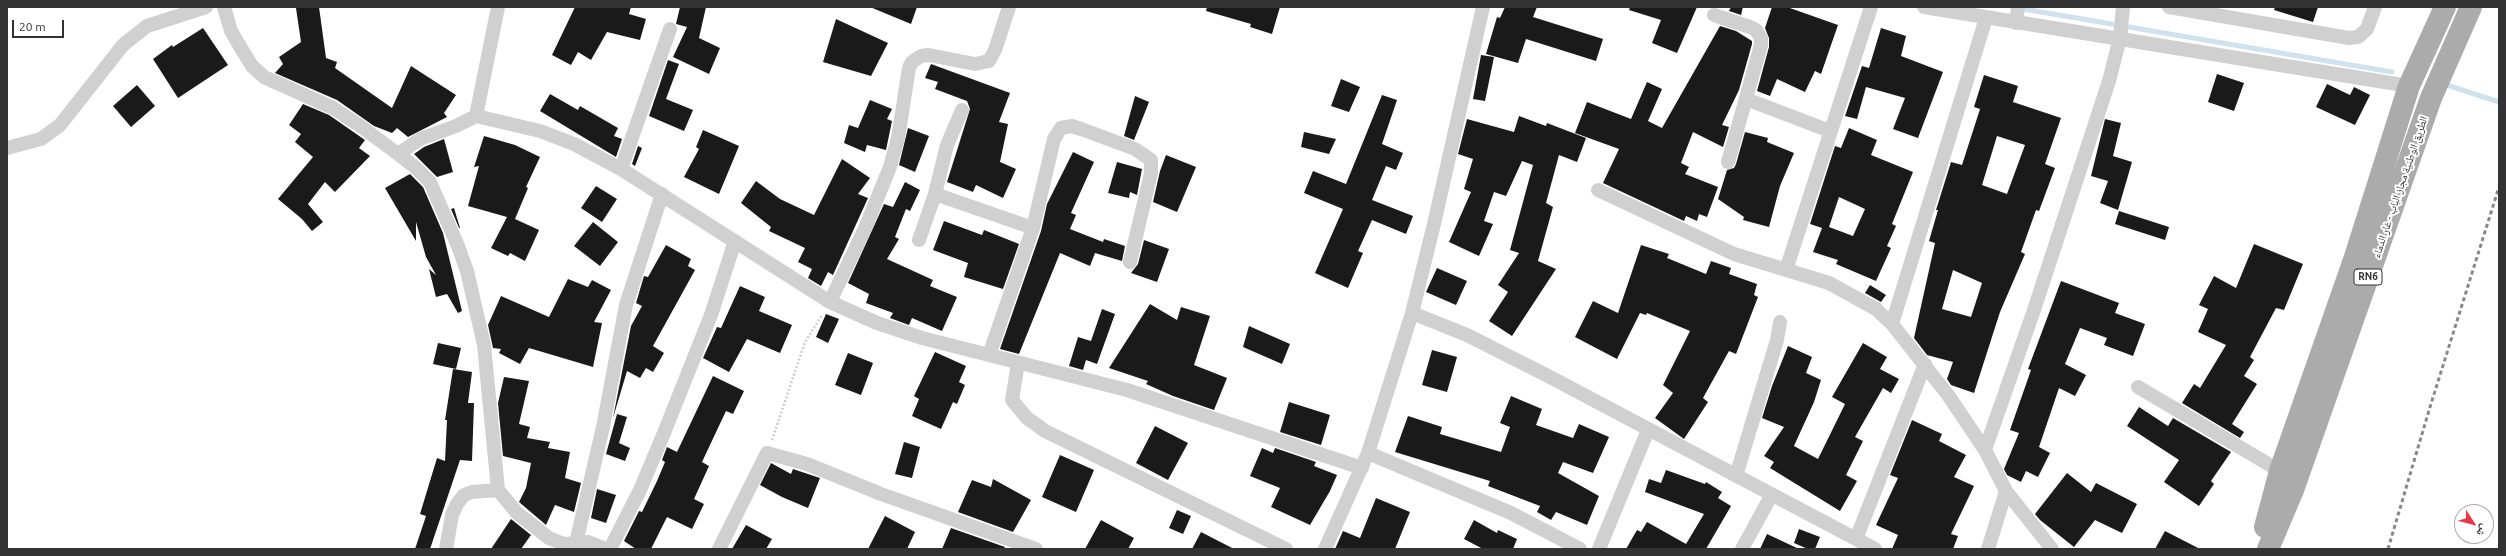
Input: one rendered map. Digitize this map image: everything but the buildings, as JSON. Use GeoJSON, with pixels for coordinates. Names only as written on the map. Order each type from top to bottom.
{"type":"FeatureCollection","features":[{"type":"Feature","properties":{"kind":"main road","name":"الطريق الوطنية مجاز الباب - غار الدماء"},"geometry":{"type":"LineString","coordinates":[[2260,549],[2280,471],[2354,260],[2409,86],[2445,7]]}},
{"type":"Feature","properties":{"kind":"main road","name":"الطريق الوطنية مجاز الباب - غار الدماء"},"geometry":{"type":"LineString","coordinates":[[2268,549],[2293,490],[2431,98],[2471,7]]}},
{"type":"Feature","properties":{"kind":"street"},"geometry":{"type":"LineString","coordinates":[[7,148],[41,139],[60,125],[123,45],[148,26],[206,7]]}},
{"type":"Feature","properties":{"kind":"street"},"geometry":{"type":"LineString","coordinates":[[224,7],[231,31],[252,66],[264,77],[333,108],[398,154],[415,167],[430,182],[458,246],[467,271],[484,345],[498,490],[517,513],[549,538],[564,544],[588,542],[606,549]]}},
{"type":"Feature","properties":{"kind":"street"},"geometry":{"type":"LineString","coordinates":[[476,116],[498,7]]}},
{"type":"Feature","properties":{"kind":"street"},"geometry":{"type":"LineString","coordinates":[[830,302],[866,226],[890,167],[898,138],[909,68],[912,62],[921,56],[929,55],[974,64],[989,61],[995,50],[1009,7]]}},
{"type":"Feature","properties":{"kind":"street"},"geometry":{"type":"LineString","coordinates":[[1325,549],[1346,496],[1362,468],[1368,452],[1412,313],[1436,216],[1483,7]]}},
{"type":"Feature","properties":{"kind":"street"},"geometry":{"type":"LineString","coordinates":[[1786,270],[1871,7]]}},
{"type":"Feature","properties":{"kind":"street"},"geometry":{"type":"LineString","coordinates":[[1924,7],[2409,86]]}},
{"type":"Feature","properties":{"kind":"street"},"geometry":{"type":"LineString","coordinates":[[2016,23],[2018,7]]}},
{"type":"Feature","properties":{"kind":"street"},"geometry":{"type":"LineString","coordinates":[[1985,450],[2034,310],[2109,81],[2120,38],[2123,7]]}},
{"type":"Feature","properties":{"kind":"street"},"geometry":{"type":"LineString","coordinates":[[2169,7],[2350,38],[2358,37],[2367,29],[2376,7]]}},
{"type":"Feature","properties":{"kind":"street"},"geometry":{"type":"LineString","coordinates":[[1714,15],[1750,27],[1759,34],[1761,45],[1728,162]]}},
{"type":"Feature","properties":{"kind":"street"},"geometry":{"type":"LineString","coordinates":[[1892,324],[1986,18]]}},
{"type":"Feature","properties":{"kind":"street"},"geometry":{"type":"LineString","coordinates":[[621,169],[670,29]]}},
{"type":"Feature","properties":{"kind":"street"},"geometry":{"type":"LineString","coordinates":[[1746,99],[1830,131]]}},
{"type":"Feature","properties":{"kind":"street"},"geometry":{"type":"LineString","coordinates":[[919,240],[935,194],[947,145],[962,110]]}},
{"type":"Feature","properties":{"kind":"street"},"geometry":{"type":"LineString","coordinates":[[398,154],[420,139],[456,126],[476,116],[555,136],[621,169],[830,302],[878,323],[922,338],[1127,390],[1362,468]]}},
{"type":"Feature","properties":{"kind":"street"},"geometry":{"type":"LineString","coordinates":[[989,355],[1033,228],[1056,132],[1066,126],[1084,130],[1135,149],[1150,160],[1151,173],[1130,262]]}},
{"type":"Feature","properties":{"kind":"street"},"geometry":{"type":"LineString","coordinates":[[1598,190],[1734,254],[1829,283],[1852,294],[1876,309],[1892,324],[1925,364],[1985,450],[2006,491],[2052,549]]}},
{"type":"Feature","properties":{"kind":"street"},"geometry":{"type":"LineString","coordinates":[[576,543],[603,427],[626,305],[662,194]]}},
{"type":"Feature","properties":{"kind":"street"},"geometry":{"type":"LineString","coordinates":[[935,194],[1033,228]]}},
{"type":"Feature","properties":{"kind":"street"},"geometry":{"type":"LineString","coordinates":[[610,549],[640,490],[667,426],[711,314],[735,241]]}},
{"type":"Feature","properties":{"kind":"street"},"geometry":{"type":"LineString","coordinates":[[1412,313],[1474,339],[1736,476],[1771,496],[1875,549]]}},
{"type":"Feature","properties":{"kind":"street"},"geometry":{"type":"LineString","coordinates":[[1736,476],[1777,340],[1780,322]]}},
{"type":"Feature","properties":{"kind":"street"},"geometry":{"type":"LineString","coordinates":[[1018,363],[1012,400],[1027,418],[1045,431],[1286,549]]}},
{"type":"Feature","properties":{"kind":"street"},"geometry":{"type":"LineString","coordinates":[[1856,539],[1925,364]]}},
{"type":"Feature","properties":{"kind":"street"},"geometry":{"type":"LineString","coordinates":[[2138,387],[2280,471]]}},
{"type":"Feature","properties":{"kind":"street"},"geometry":{"type":"LineString","coordinates":[[1599,549],[1648,430]]}},
{"type":"Feature","properties":{"kind":"street"},"geometry":{"type":"LineString","coordinates":[[1368,452],[1511,513],[1580,549]]}},
{"type":"Feature","properties":{"kind":"street"},"geometry":{"type":"LineString","coordinates":[[719,549],[767,453],[807,464],[881,494],[1036,549]]}},
{"type":"Feature","properties":{"kind":"street"},"geometry":{"type":"LineString","coordinates":[[446,549],[452,515],[457,504],[464,495],[472,492],[498,490]]}},
{"type":"Feature","properties":{"kind":"street"},"geometry":{"type":"LineString","coordinates":[[1988,549],[2006,491]]}},
{"type":"Feature","properties":{"kind":"street"},"geometry":{"type":"LineString","coordinates":[[1742,549],[1771,496]]}},
{"type":"Feature","properties":{"kind":"path"},"geometry":{"type":"LineString","coordinates":[[767,453],[805,342],[830,302]]}},
{"type":"Feature","properties":{"kind":"waterway"},"geometry":{"type":"LineString","coordinates":[[2018,8],[2392,72]]}},
{"type":"Feature","properties":{"kind":"waterway"},"geometry":{"type":"LineString","coordinates":[[2447,85],[2499,102]]}},
{"type":"Feature","properties":{"kind":"railway"},"geometry":{"type":"LineString","coordinates":[[2388,549],[2430,407],[2499,187]]}}]}
